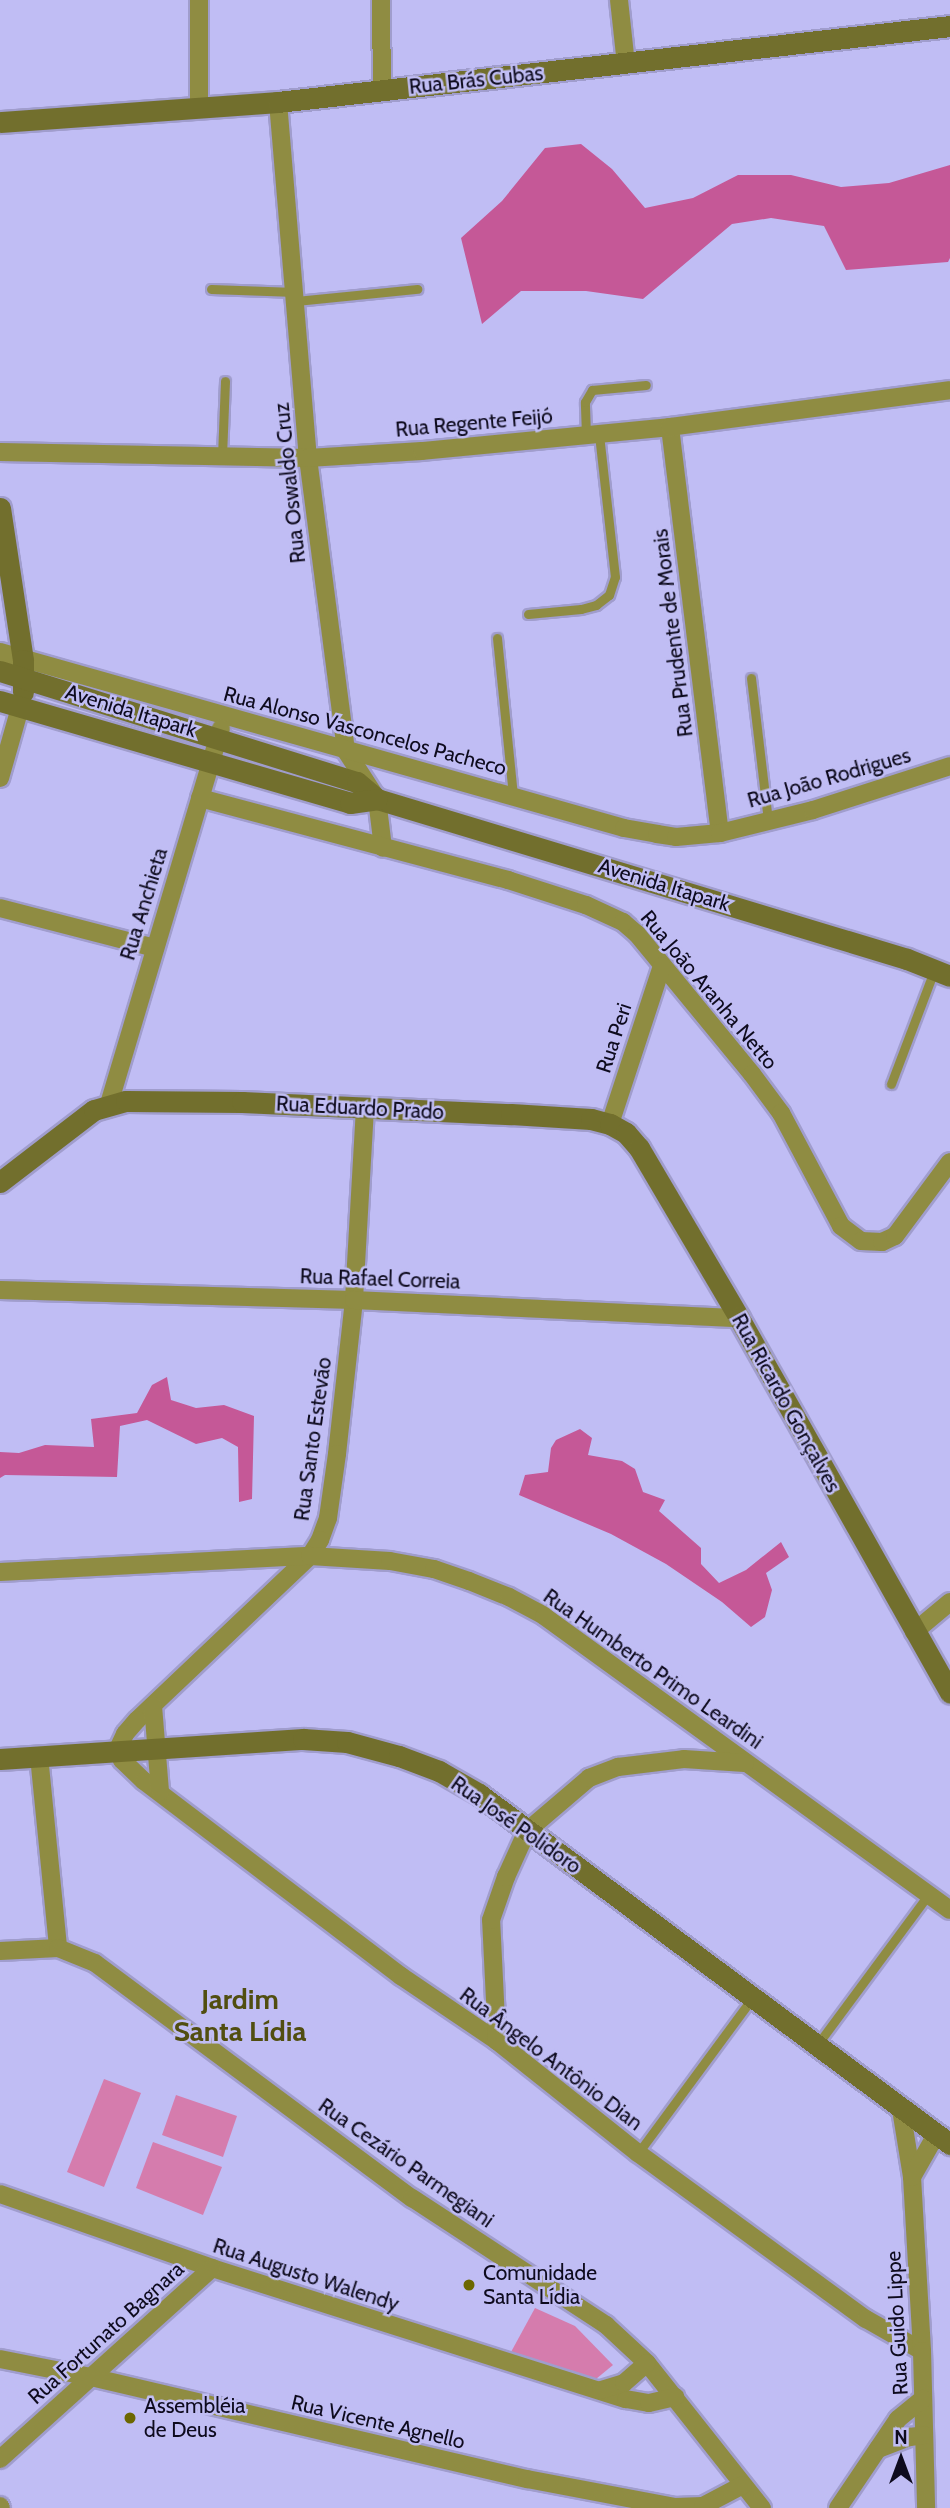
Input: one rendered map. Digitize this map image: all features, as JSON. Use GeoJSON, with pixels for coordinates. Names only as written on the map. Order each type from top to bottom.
{"type":"FeatureCollection","features":[{"type":"Feature","properties":{"kind":"street"},"geometry":{"type":"LineString","coordinates":[[199,0],[199,108]]}},
{"type":"Feature","properties":{"kind":"street"},"geometry":{"type":"LineString","coordinates":[[381,0],[382,90]]}},
{"type":"Feature","properties":{"kind":"street"},"geometry":{"type":"LineString","coordinates":[[619,0],[626,64]]}},
{"type":"Feature","properties":{"kind":"street","name":"Rua Brás Cubas"},"geometry":{"type":"LineString","coordinates":[[0,122],[278,102],[950,26]]}},
{"type":"Feature","properties":{"kind":"street","name":"Rua Oswaldo Cruz"},"geometry":{"type":"LineString","coordinates":[[278,102],[309,458],[346,751],[377,799],[383,848]]}},
{"type":"Feature","properties":{"kind":"street","name":"Rua Regente Feijó"},"geometry":{"type":"LineString","coordinates":[[0,452],[309,458],[422,451],[670,427],[950,390]]}},
{"type":"Feature","properties":{"kind":"street","name":"Rua Prudente de Morais"},"geometry":{"type":"LineString","coordinates":[[670,427],[720,833]]}},
{"type":"Feature","properties":{"kind":"street"},"geometry":{"type":"LineString","coordinates":[[0,508],[24,669],[10,704],[0,779]]}},
{"type":"Feature","properties":{"kind":"street","name":"Rua Alonso Vasconcelos Pacheco"},"geometry":{"type":"LineString","coordinates":[[0,652],[24,669],[223,717],[513,795],[624,828],[676,837],[720,833]]}},
{"type":"Feature","properties":{"kind":"street"},"geometry":{"type":"LineString","coordinates":[[0,692],[13,690],[24,669]]}},
{"type":"Feature","properties":{"kind":"street","name":"Avenida Itapark"},"geometry":{"type":"LineString","coordinates":[[0,671],[24,669],[218,738],[357,782],[377,799],[942,973]]}},
{"type":"Feature","properties":{"kind":"street","name":"Avenida Itapark"},"geometry":{"type":"LineString","coordinates":[[10,704],[350,803],[377,799]]}},
{"type":"Feature","properties":{"kind":"street","name":"Rua Anchieta"},"geometry":{"type":"LineString","coordinates":[[109,1104],[223,717]]}},
{"type":"Feature","properties":{"kind":"street","name":"Rua João Rodrigues"},"geometry":{"type":"LineString","coordinates":[[720,833],[813,810],[950,766]]}},
{"type":"Feature","properties":{"kind":"street","name":"Rua João Aranha Netto"},"geometry":{"type":"LineString","coordinates":[[200,798],[508,880],[586,905],[623,922],[637,934],[781,1112],[841,1226],[852,1236],[871,1243],[882,1242],[895,1236],[950,1162]]}},
{"type":"Feature","properties":{"kind":"street"},"geometry":{"type":"LineString","coordinates":[[0,908],[155,948]]}},
{"type":"Feature","properties":{"kind":"street","name":"Rua Peri"},"geometry":{"type":"LineString","coordinates":[[610,1124],[662,966]]}},
{"type":"Feature","properties":{"kind":"street","name":"Rua Eduardo Prado"},"geometry":{"type":"LineString","coordinates":[[109,1104],[126,1101],[242,1102],[569,1117],[610,1124]]}},
{"type":"Feature","properties":{"kind":"street"},"geometry":{"type":"LineString","coordinates":[[0,1182],[94,1110],[109,1104]]}},
{"type":"Feature","properties":{"kind":"street","name":"Rua Santo Estevão"},"geometry":{"type":"LineString","coordinates":[[118,1749],[125,1734],[310,1556],[320,1540],[328,1518],[354,1300],[365,1108]]}},
{"type":"Feature","properties":{"kind":"street","name":"Rua Ricardo Gonçalves"},"geometry":{"type":"LineString","coordinates":[[610,1124],[626,1133],[639,1148],[739,1318],[950,1693]]}},
{"type":"Feature","properties":{"kind":"street","name":"Rua Rafael Correia"},"geometry":{"type":"LineString","coordinates":[[0,1283],[20,1289]]}},
{"type":"Feature","properties":{"kind":"street","name":"Rua Rafael Correia"},"geometry":{"type":"LineString","coordinates":[[0,1290],[354,1300],[739,1318]]}},
{"type":"Feature","properties":{"kind":"street","name":"Rua Humberto Primo Leardini"},"geometry":{"type":"LineString","coordinates":[[0,1572],[310,1556],[390,1561],[434,1569],[509,1597],[544,1616],[950,1910]]}},
{"type":"Feature","properties":{"kind":"street"},"geometry":{"type":"LineString","coordinates":[[914,1632],[950,1602]]}},
{"type":"Feature","properties":{"kind":"street"},"geometry":{"type":"LineString","coordinates":[[153,1706],[160,1792]]}},
{"type":"Feature","properties":{"kind":"street","name":"Rua José Polidoro"},"geometry":{"type":"LineString","coordinates":[[0,1759],[156,1746],[303,1739],[347,1742],[400,1755],[439,1771],[480,1794],[943,2139]]}},
{"type":"Feature","properties":{"kind":"street","name":"Rua Ângelo Antônio Dian"},"geometry":{"type":"LineString","coordinates":[[118,1749],[122,1760],[133,1771],[401,1976],[497,2041],[638,2153],[866,2319],[922,2351]]}},
{"type":"Feature","properties":{"kind":"street"},"geometry":{"type":"LineString","coordinates":[[39,1756],[58,1948]]}},
{"type":"Feature","properties":{"kind":"street"},"geometry":{"type":"LineString","coordinates":[[497,2041],[491,1920],[506,1877],[527,1831],[589,1778],[618,1767],[684,1759],[745,1763]]}},
{"type":"Feature","properties":{"kind":"street","name":"Rua Cezário Parmegiani"},"geometry":{"type":"LineString","coordinates":[[0,1951],[58,1948],[95,1962],[412,2198],[606,2325],[647,2363],[762,2508]]}},
{"type":"Feature","properties":{"kind":"street","name":"Rua Guido Lippe"},"geometry":{"type":"LineString","coordinates":[[901,2109],[912,2177],[922,2351],[926,2508]]}},
{"type":"Feature","properties":{"kind":"street"},"geometry":{"type":"LineString","coordinates":[[912,2177],[943,2139]]}},
{"type":"Feature","properties":{"kind":"street","name":"Rua Augusto Walendy"},"geometry":{"type":"LineString","coordinates":[[0,2194],[400,2330],[639,2402],[675,2397]]}},
{"type":"Feature","properties":{"kind":"street","name":"Rua Fortunato Bagnara"},"geometry":{"type":"LineString","coordinates":[[0,2459],[212,2268]]}},
{"type":"Feature","properties":{"kind":"street","name":"Rua Vicente Agnello"},"geometry":{"type":"LineString","coordinates":[[0,2359],[91,2377],[407,2452],[676,2507],[703,2506],[743,2485]]}},
{"type":"Feature","properties":{"kind":"street"},"geometry":{"type":"LineString","coordinates":[[600,2390],[624,2383],[647,2363]]}},
{"type":"Feature","properties":{"kind":"street"},"geometry":{"type":"LineString","coordinates":[[838,2508],[898,2419],[923,2399]]}},
{"type":"Feature","properties":{"kind":"street"},"geometry":{"type":"LineString","coordinates":[[878,2449],[910,2437],[924,2435]]}},
{"type":"Feature","properties":{"kind":"street","name":"Rua Cezário Parmegiani"},"geometry":{"type":"LineString","coordinates":[[743,2485],[750,2508]]}},
{"type":"Feature","properties":{"kind":"lane"},"geometry":{"type":"LineString","coordinates":[[211,289],[296,297],[417,289]]}},
{"type":"Feature","properties":{"kind":"lane"},"geometry":{"type":"LineString","coordinates":[[222,456],[225,382]]}},
{"type":"Feature","properties":{"kind":"lane"},"geometry":{"type":"LineString","coordinates":[[528,614],[581,609],[596,605],[609,595],[615,578],[614,560],[585,402],[592,390],[646,385]]}},
{"type":"Feature","properties":{"kind":"lane"},"geometry":{"type":"LineString","coordinates":[[497,638],[513,795]]}},
{"type":"Feature","properties":{"kind":"lane"},"geometry":{"type":"LineString","coordinates":[[751,678],[768,821]]}},
{"type":"Feature","properties":{"kind":"lane"},"geometry":{"type":"LineString","coordinates":[[891,1084],[942,973]]}},
{"type":"Feature","properties":{"kind":"lane"},"geometry":{"type":"LineString","coordinates":[[817,2045],[929,1895]]}},
{"type":"Feature","properties":{"kind":"lane"},"geometry":{"type":"LineString","coordinates":[[638,2153],[754,1997]]}},
{"type":"Feature","properties":{"kind":"shaded area"},"geometry":{"type":"Polygon","coordinates":[[[581,144],[612,169],[645,208],[693,198],[738,175],[791,175],[841,187],[889,183],[950,165],[950,258],[948,262],[846,270],[824,226],[771,218],[732,224],[643,299],[586,291],[521,291],[482,324],[461,238],[502,201],[545,148],[581,144]]]}},
{"type":"Feature","properties":{"kind":"shaded area"},"geometry":{"type":"Polygon","coordinates":[[[167,1377],[171,1400],[196,1408],[224,1405],[254,1416],[252,1499],[239,1502],[238,1447],[222,1438],[196,1444],[147,1420],[120,1426],[117,1477],[5,1475],[0,1478],[0,1452],[19,1453],[45,1445],[94,1447],[91,1419],[137,1413],[152,1385],[167,1377]]]}},
{"type":"Feature","properties":{"kind":"shaded area"},"geometry":{"type":"Polygon","coordinates":[[[580,1429],[592,1438],[588,1455],[622,1461],[635,1469],[643,1492],[665,1500],[659,1511],[701,1548],[701,1564],[719,1583],[746,1570],[781,1542],[789,1557],[766,1573],[772,1590],[765,1617],[751,1627],[722,1602],[666,1564],[611,1534],[519,1495],[525,1475],[548,1472],[551,1448],[556,1440],[580,1429]]]}},
{"type":"Feature","properties":{"kind":"shaded area"},"geometry":{"type":"Polygon","coordinates":[[[104,2079],[141,2093],[104,2187],[67,2172],[104,2079]]]}},
{"type":"Feature","properties":{"kind":"shaded area"},"geometry":{"type":"Polygon","coordinates":[[[176,2095],[237,2116],[223,2157],[162,2135],[176,2095]]]}},
{"type":"Feature","properties":{"kind":"shaded area"},"geometry":{"type":"Polygon","coordinates":[[[153,2142],[222,2167],[203,2215],[136,2188],[153,2142]]]}},
{"type":"Feature","properties":{"kind":"shaded area"},"geometry":{"type":"Polygon","coordinates":[[[535,2308],[575,2326],[613,2365],[596,2379],[511,2352],[535,2308]]]}},
{"type":"Feature","properties":{"kind":"place","name":"Comunidade Santa Lídia"},"geometry":{"type":"Point","coordinates":[469,2285]}},
{"type":"Feature","properties":{"kind":"place","name":"Assembléia de Deus"},"geometry":{"type":"Point","coordinates":[130,2418]}},
{"type":"Feature","properties":{"kind":"district","name":"Jardim Santa Lídia"},"geometry":{"type":"Point","coordinates":[240,2015]}}]}
